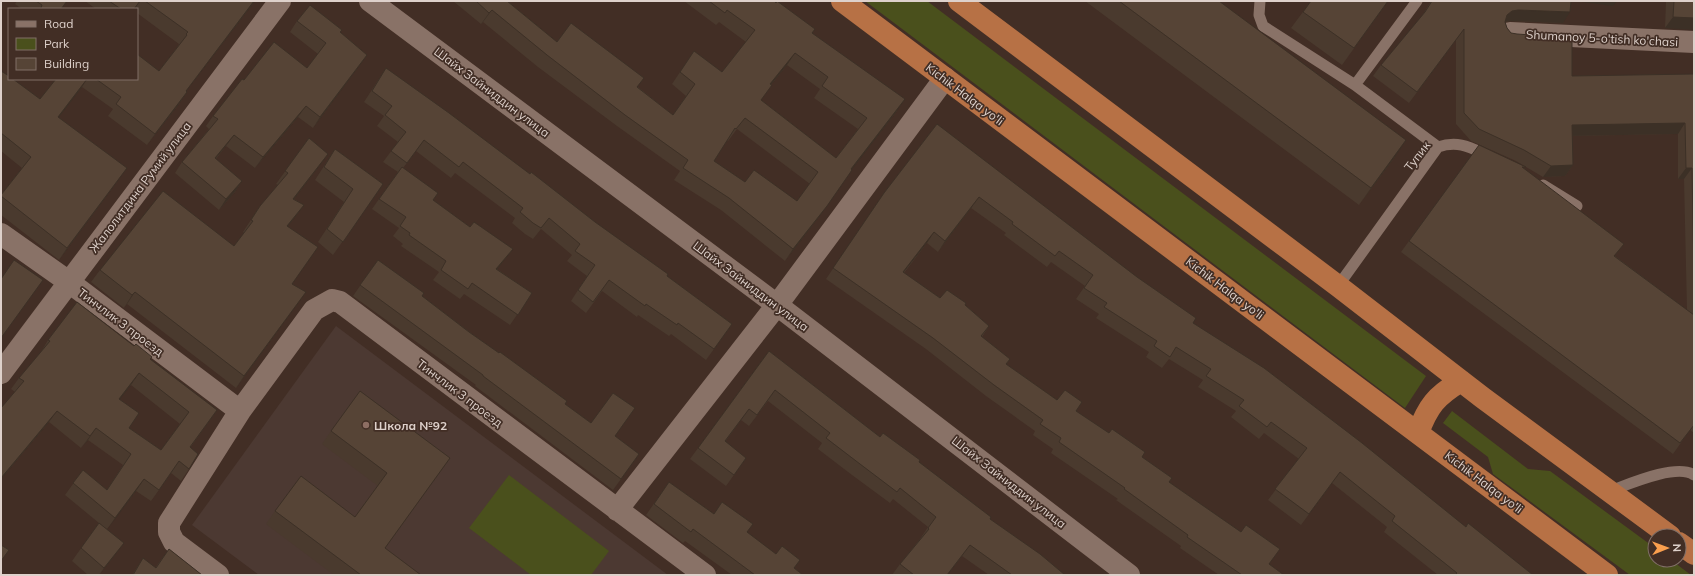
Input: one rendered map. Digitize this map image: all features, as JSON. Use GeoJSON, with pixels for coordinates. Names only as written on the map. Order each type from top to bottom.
{"type":"FeatureCollection","features":[{"type":"Feature","properties":{"kind":"highway","name":"Kichik Halqa yo'li"},"geometry":{"type":"LineString","coordinates":[[842,1],[1607,575]]}},
{"type":"Feature","properties":{"kind":"highway"},"geometry":{"type":"LineString","coordinates":[[959,1],[1338,286],[1461,381],[1659,528]]}},
{"type":"Feature","properties":{"kind":"highway"},"geometry":{"type":"LineString","coordinates":[[1418,433],[1424,416],[1431,405],[1444,391],[1461,381]]}},
{"type":"Feature","properties":{"kind":"street","name":"Жалолитдина Румий улица"},"geometry":{"type":"LineString","coordinates":[[1,374],[280,1]]}},
{"type":"Feature","properties":{"kind":"street","name":"Шайх Зайниддин улица"},"geometry":{"type":"LineString","coordinates":[[370,1],[778,305],[1129,575]]}},
{"type":"Feature","properties":{"kind":"street","name":"Shumanoy 5-o'tish ko'chasi"},"geometry":{"type":"LineString","coordinates":[[1510,34],[1694,42]]}},
{"type":"Feature","properties":{"kind":"street"},"geometry":{"type":"LineString","coordinates":[[617,510],[778,305],[945,78]]}},
{"type":"Feature","properties":{"kind":"street","name":"Тинчлик 3 проезд"},"geometry":{"type":"LineString","coordinates":[[1,234],[69,282],[240,411]]}},
{"type":"Feature","properties":{"kind":"street","name":"Тинчлик 3 проезд"},"geometry":{"type":"LineString","coordinates":[[218,575],[174,542],[169,532],[170,523],[240,411],[314,310],[332,300],[340,302],[705,575]]}},
{"type":"Feature","properties":{"kind":"lane"},"geometry":{"type":"LineString","coordinates":[[1260,1],[1259,15],[1263,26],[1355,85],[1438,147]]}},
{"type":"Feature","properties":{"kind":"lane"},"geometry":{"type":"LineString","coordinates":[[1355,85],[1416,1]]}},
{"type":"Feature","properties":{"kind":"lane","name":"Тупик"},"geometry":{"type":"LineString","coordinates":[[1338,286],[1438,147],[1448,144],[1464,145],[1499,161]]}},
{"type":"Feature","properties":{"kind":"lane"},"geometry":{"type":"LineString","coordinates":[[1532,179],[1577,206]]}},
{"type":"Feature","properties":{"kind":"lane"},"geometry":{"type":"LineString","coordinates":[[1610,491],[1658,474],[1688,471],[1694,475]]}},
{"type":"Feature","properties":{"kind":"shaded area","name":"Школа №92"},"geometry":{"type":"Polygon","coordinates":[[[336,326],[668,575],[259,575],[192,525],[336,326]]]}},
{"type":"Feature","properties":{"kind":"green space"},"geometry":{"type":"Polygon","coordinates":[[[865,1],[927,1],[1426,376],[1405,408],[865,1]]]}},
{"type":"Feature","properties":{"kind":"green space"},"geometry":{"type":"Polygon","coordinates":[[[1452,411],[1528,469],[1550,471],[1647,542],[1647,568],[1682,568],[1691,575],[1630,575],[1493,474],[1488,457],[1443,423],[1452,411]]]}},
{"type":"Feature","properties":{"kind":"green space"},"geometry":{"type":"Polygon","coordinates":[[[509,475],[609,551],[591,575],[531,575],[469,528],[509,475]]]}},
{"type":"Feature","properties":{"kind":"building"},"geometry":{"type":"Polygon","coordinates":[[[36,1],[67,1],[62,8],[41,8],[42,5],[36,1]]]}},
{"type":"Feature","properties":{"kind":"building"},"geometry":{"type":"Polygon","coordinates":[[[109,1],[140,1],[135,8],[120,8],[109,1]]]}},
{"type":"Feature","properties":{"kind":"building"},"geometry":{"type":"Polygon","coordinates":[[[145,1],[254,1],[155,134],[116,104],[121,97],[97,80],[138,80],[138,55],[159,71],[188,32],[145,1]]]}},
{"type":"Feature","properties":{"kind":"building"},"geometry":{"type":"Polygon","coordinates":[[[476,1],[507,1],[557,42],[571,23],[644,78],[637,87],[673,115],[695,84],[680,72],[694,51],[722,72],[755,30],[727,10],[725,13],[709,1],[774,1],[776,3],[777,1],[815,29],[812,33],[905,99],[851,169],[852,170],[827,206],[793,249],[729,198],[683,168],[688,160],[625,115],[547,55],[492,10],[489,13],[476,1]],[[795,53],[770,84],[772,85],[761,100],[836,158],[867,118],[822,86],[828,77],[795,53]],[[745,118],[736,129],[735,128],[714,161],[745,182],[754,170],[797,201],[818,172],[745,118]]]}},
{"type":"Feature","properties":{"kind":"building"},"geometry":{"type":"Polygon","coordinates":[[[1119,1],[1219,1],[1406,140],[1371,188],[1119,1]]]}},
{"type":"Feature","properties":{"kind":"building"},"geometry":{"type":"Polygon","coordinates":[[[1311,1],[1388,1],[1354,48],[1303,12],[1311,1]]]}},
{"type":"Feature","properties":{"kind":"building"},"geometry":{"type":"Polygon","coordinates":[[[1432,1],[1571,1],[1570,12],[1512,11],[1507,15],[1505,22],[1507,28],[1511,33],[1517,34],[1572,38],[1572,76],[1694,74],[1694,277],[1692,168],[1686,168],[1685,123],[1572,125],[1573,165],[1551,166],[1524,150],[1479,129],[1464,113],[1464,29],[1417,92],[1381,65],[1425,12],[1432,1]]]}},
{"type":"Feature","properties":{"kind":"building"},"geometry":{"type":"Polygon","coordinates":[[[1674,1],[1694,1],[1694,18],[1673,17],[1674,1]]]}},
{"type":"Feature","properties":{"kind":"building"},"geometry":{"type":"Polygon","coordinates":[[[310,5],[342,30],[340,32],[367,55],[320,117],[306,106],[263,157],[234,135],[215,158],[242,181],[226,199],[182,162],[218,119],[213,116],[274,42],[307,68],[326,43],[297,21],[310,5]]]}},
{"type":"Feature","properties":{"kind":"building"},"geometry":{"type":"Polygon","coordinates":[[[386,68],[530,174],[531,172],[595,222],[668,274],[667,276],[732,324],[714,349],[678,323],[677,325],[646,304],[645,306],[609,280],[593,302],[578,290],[595,265],[575,251],[580,244],[549,218],[541,228],[533,223],[520,212],[523,208],[463,162],[459,167],[424,140],[407,163],[391,151],[406,132],[385,115],[392,106],[372,91],[386,68]]]}},
{"type":"Feature","properties":{"kind":"building"},"geometry":{"type":"Polygon","coordinates":[[[1,71],[8,75],[8,80],[14,80],[40,99],[55,80],[86,80],[58,117],[127,168],[67,248],[1,196],[31,157],[1,133],[1,71]]]}},
{"type":"Feature","properties":{"kind":"building"},"geometry":{"type":"Polygon","coordinates":[[[937,124],[1137,277],[1196,318],[1193,323],[1264,368],[1362,443],[1466,527],[1468,523],[1533,575],[1455,575],[1457,573],[1392,521],[1395,516],[1340,472],[1309,514],[1275,489],[1307,448],[1271,422],[1267,427],[1239,406],[1244,400],[1206,376],[1211,369],[1176,347],[1170,357],[1154,346],[1157,341],[1104,307],[1107,303],[1084,288],[1093,275],[1059,251],[1055,256],[979,197],[945,241],[934,232],[903,272],[940,298],[947,290],[966,303],[965,305],[989,326],[981,336],[1010,359],[1006,364],[1057,400],[1065,390],[1082,402],[1076,411],[1109,433],[1112,429],[1145,452],[1142,457],[1172,478],[1169,482],[1241,532],[1246,525],[1280,549],[1269,564],[1284,575],[1242,575],[1187,537],[1188,535],[1124,489],[1125,488],[1059,442],[1061,438],[1040,424],[1043,420],[994,385],[933,338],[833,268],[884,193],[937,124]]]}},
{"type":"Feature","properties":{"kind":"building"},"geometry":{"type":"Polygon","coordinates":[[[309,138],[328,154],[293,199],[304,205],[287,226],[318,247],[292,284],[306,292],[244,376],[135,292],[132,295],[100,270],[163,191],[234,246],[253,221],[251,220],[260,206],[288,173],[285,171],[309,138]]]}},
{"type":"Feature","properties":{"kind":"building"},"geometry":{"type":"Polygon","coordinates":[[[1479,145],[1526,167],[1522,167],[1624,244],[1614,256],[1694,315],[1694,425],[1680,443],[1409,241],[1479,145]]]}},
{"type":"Feature","properties":{"kind":"building"},"geometry":{"type":"Polygon","coordinates":[[[335,149],[383,184],[343,242],[327,229],[353,189],[324,167],[335,149]]]}},
{"type":"Feature","properties":{"kind":"building"},"geometry":{"type":"Polygon","coordinates":[[[402,167],[438,193],[433,200],[470,227],[474,222],[513,249],[496,269],[532,293],[518,315],[472,283],[468,289],[441,270],[446,261],[409,235],[410,233],[400,226],[406,217],[379,199],[402,167]]]}},
{"type":"Feature","properties":{"kind":"building"},"geometry":{"type":"Polygon","coordinates":[[[14,260],[43,280],[1,338],[1,279],[14,260]]]}},
{"type":"Feature","properties":{"kind":"building"},"geometry":{"type":"Polygon","coordinates":[[[378,260],[424,293],[422,296],[469,332],[499,353],[500,352],[567,401],[565,404],[591,423],[613,393],[635,408],[615,436],[639,454],[621,479],[360,285],[378,260]]]}},
{"type":"Feature","properties":{"kind":"building"},"geometry":{"type":"Polygon","coordinates":[[[77,302],[134,346],[136,344],[152,357],[150,359],[217,410],[190,447],[198,454],[189,469],[179,461],[159,490],[144,479],[115,518],[73,483],[83,470],[107,490],[131,454],[96,428],[90,436],[57,411],[1,478],[1,408],[24,381],[19,378],[50,341],[48,340],[77,302]],[[139,373],[119,399],[139,413],[129,428],[161,450],[189,412],[139,373]]]}},
{"type":"Feature","properties":{"kind":"building"},"geometry":{"type":"Polygon","coordinates":[[[769,351],[880,437],[883,433],[920,460],[919,462],[991,517],[990,519],[1040,554],[1065,575],[1012,575],[970,545],[947,575],[914,575],[900,564],[929,529],[928,528],[936,517],[900,488],[897,492],[826,438],[830,433],[775,390],[757,415],[749,409],[725,441],[746,458],[734,475],[698,448],[769,351]]]}},
{"type":"Feature","properties":{"kind":"building"},"geometry":{"type":"Polygon","coordinates":[[[360,391],[450,458],[385,548],[421,575],[361,575],[275,511],[301,476],[355,517],[387,473],[331,431],[360,391]]]}},
{"type":"Feature","properties":{"kind":"building"},"geometry":{"type":"Polygon","coordinates":[[[669,482],[714,514],[722,502],[753,524],[747,532],[776,554],[782,546],[800,560],[794,568],[803,575],[755,575],[693,529],[691,532],[654,504],[669,482]]]}},
{"type":"Feature","properties":{"kind":"building"},"geometry":{"type":"Polygon","coordinates":[[[99,523],[124,543],[104,568],[81,548],[99,523]]]}},
{"type":"Feature","properties":{"kind":"building"},"geometry":{"type":"Polygon","coordinates":[[[1,545],[9,550],[1,561],[1,545]]]}},
{"type":"Feature","properties":{"kind":"building"},"geometry":{"type":"Polygon","coordinates":[[[169,549],[202,575],[133,575],[143,558],[156,568],[169,549]]]}},
{"type":"Feature","properties":{"kind":"place","name":"Школа №92"},"geometry":{"type":"Point","coordinates":[366,425]}}]}
